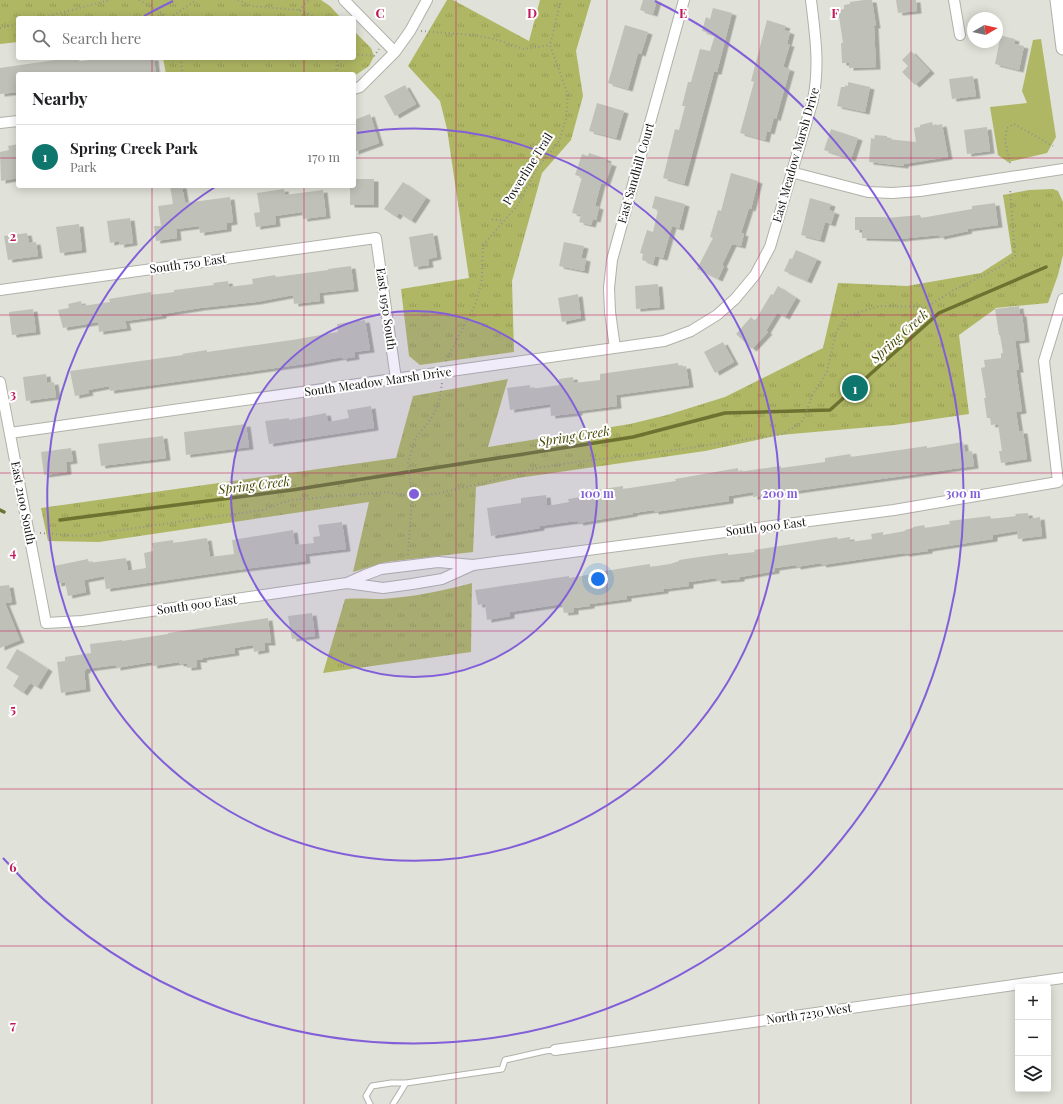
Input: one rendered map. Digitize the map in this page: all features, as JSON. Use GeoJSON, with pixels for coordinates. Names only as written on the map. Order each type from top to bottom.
{"type":"FeatureCollection","features":[{"type":"Feature","properties":{"kind":"street"},"geometry":{"type":"LineString","coordinates":[[344,0],[395,52]]}},
{"type":"Feature","properties":{"kind":"street"},"geometry":{"type":"LineString","coordinates":[[357,88],[395,52],[410,31],[427,0]]}},
{"type":"Feature","properties":{"kind":"street","name":"East Sandhill Court"},"geometry":{"type":"LineString","coordinates":[[615,348],[610,312],[609,288],[612,260],[684,0]]}},
{"type":"Feature","properties":{"kind":"street","name":"East Meadow Marsh Drive"},"geometry":{"type":"LineString","coordinates":[[735,299],[755,275],[770,247],[813,100],[818,59],[811,0]]}},
{"type":"Feature","properties":{"kind":"street"},"geometry":{"type":"LineString","coordinates":[[954,0],[960,35]]}},
{"type":"Feature","properties":{"kind":"street"},"geometry":{"type":"LineString","coordinates":[[1057,0],[1063,48]]}},
{"type":"Feature","properties":{"kind":"street"},"geometry":{"type":"LineString","coordinates":[[0,123],[16,121]]}},
{"type":"Feature","properties":{"kind":"street"},"geometry":{"type":"LineString","coordinates":[[791,172],[868,192],[892,193],[920,192],[1063,169]]}},
{"type":"Feature","properties":{"kind":"street","name":"South 750 East"},"geometry":{"type":"LineString","coordinates":[[0,290],[376,238]]}},
{"type":"Feature","properties":{"kind":"street","name":"East 1950 South"},"geometry":{"type":"LineString","coordinates":[[376,238],[396,379]]}},
{"type":"Feature","properties":{"kind":"street","name":"South Meadow Marsh Drive"},"geometry":{"type":"LineString","coordinates":[[10,433],[664,341],[691,331],[717,315],[735,299]]}},
{"type":"Feature","properties":{"kind":"street","name":"South 900 East"},"geometry":{"type":"LineString","coordinates":[[347,583],[365,574],[381,569],[438,562],[473,565],[894,510],[1058,482],[1044,362],[1063,299]]}},
{"type":"Feature","properties":{"kind":"street","name":"East 2100 South"},"geometry":{"type":"LineString","coordinates":[[0,382],[46,623]]}},
{"type":"Feature","properties":{"kind":"street","name":"South 900 East"},"geometry":{"type":"LineString","coordinates":[[46,623],[82,621],[347,583],[384,588],[442,579],[473,565]]}},
{"type":"Feature","properties":{"kind":"street","name":"North 7230 West"},"geometry":{"type":"LineString","coordinates":[[555,1050],[1063,978]]}},
{"type":"Feature","properties":{"kind":"lane"},"geometry":{"type":"LineString","coordinates":[[370,1104],[366,1096],[372,1086],[390,1083],[406,1083],[502,1069],[505,1060],[555,1050]]}},
{"type":"Feature","properties":{"kind":"lane"},"geometry":{"type":"LineString","coordinates":[[393,1104],[406,1083]]}},
{"type":"Feature","properties":{"kind":"path"},"geometry":{"type":"LineString","coordinates":[[49,16],[110,0]]}},
{"type":"Feature","properties":{"kind":"path"},"geometry":{"type":"LineString","coordinates":[[139,0],[162,13],[164,16]]}},
{"type":"Feature","properties":{"kind":"path"},"geometry":{"type":"LineString","coordinates":[[173,16],[196,0]]}},
{"type":"Feature","properties":{"kind":"path"},"geometry":{"type":"LineString","coordinates":[[238,0],[251,6],[299,10],[314,16]]}},
{"type":"Feature","properties":{"kind":"path"},"geometry":{"type":"LineString","coordinates":[[299,10],[309,0]]}},
{"type":"Feature","properties":{"kind":"path"},"geometry":{"type":"LineString","coordinates":[[424,32],[474,35],[494,39],[524,49],[550,45],[561,0]]}},
{"type":"Feature","properties":{"kind":"path"},"geometry":{"type":"LineString","coordinates":[[0,28],[16,24]]}},
{"type":"Feature","properties":{"kind":"path","name":"Powerline Trail"},"geometry":{"type":"LineString","coordinates":[[446,359],[476,303],[482,279],[483,245],[518,205],[537,168],[559,141],[566,119],[568,95],[550,45]]}},
{"type":"Feature","properties":{"kind":"path"},"geometry":{"type":"LineString","coordinates":[[356,54],[374,56]]}},
{"type":"Feature","properties":{"kind":"path"},"geometry":{"type":"LineString","coordinates":[[180,60],[183,72]]}},
{"type":"Feature","properties":{"kind":"path"},"geometry":{"type":"LineString","coordinates":[[336,72],[337,60]]}},
{"type":"Feature","properties":{"kind":"path"},"geometry":{"type":"LineString","coordinates":[[1010,163],[1005,140],[1006,128],[1014,124],[1053,146]]}},
{"type":"Feature","properties":{"kind":"path"},"geometry":{"type":"LineString","coordinates":[[40,533],[79,536],[263,510],[290,500],[387,492],[412,498],[503,478],[536,468],[783,434],[802,422],[813,394],[827,372],[836,332],[847,316],[879,306],[927,307],[952,291],[1002,266],[1015,256],[1010,189]]}},
{"type":"Feature","properties":{"kind":"path"},"geometry":{"type":"LineString","coordinates":[[492,219],[504,221]]}},
{"type":"Feature","properties":{"kind":"path"},"geometry":{"type":"LineString","coordinates":[[407,560],[412,498],[408,463],[415,439],[436,410],[442,384]]}},
{"type":"Feature","properties":{"kind":"green space"},"geometry":{"type":"Polygon","coordinates":[[[0,0],[321,0],[330,6],[339,16],[16,16],[16,42],[0,44],[0,0]]]}},
{"type":"Feature","properties":{"kind":"green space"},"geometry":{"type":"Polygon","coordinates":[[[447,0],[453,0],[529,41],[540,0],[591,0],[576,51],[583,96],[571,140],[542,173],[512,281],[514,352],[420,365],[409,356],[401,289],[469,278],[447,129],[440,101],[408,66],[447,0]]]}},
{"type":"Feature","properties":{"kind":"green space"},"geometry":{"type":"Polygon","coordinates":[[[356,33],[371,48],[374,56],[369,66],[356,75],[356,72],[166,72],[163,60],[356,60],[356,33]]]}},
{"type":"Feature","properties":{"kind":"green space"},"geometry":{"type":"Polygon","coordinates":[[[1041,39],[1056,137],[1047,153],[1008,162],[998,155],[990,107],[1027,103],[1022,91],[1033,40],[1041,39]]]}},
{"type":"Feature","properties":{"kind":"green space"},"geometry":{"type":"Polygon","coordinates":[[[1053,189],[1058,191],[1063,202],[1063,255],[1048,303],[995,308],[959,335],[969,414],[894,425],[780,435],[705,451],[518,478],[476,487],[473,552],[386,562],[353,572],[369,502],[99,542],[48,541],[41,508],[396,458],[413,396],[508,379],[488,447],[630,424],[667,415],[725,397],[823,348],[838,283],[907,286],[981,273],[1012,253],[1003,195],[1029,190],[1053,189]]]}},
{"type":"Feature","properties":{"kind":"green space"},"geometry":{"type":"Polygon","coordinates":[[[472,583],[471,652],[323,673],[345,599],[382,599],[405,597],[472,583]]]}},
{"type":"Feature","properties":{"kind":"building"},"geometry":{"type":"Polygon","coordinates":[[[643,0],[657,0],[653,14],[640,10],[643,0]]]}},
{"type":"Feature","properties":{"kind":"building"},"geometry":{"type":"Polygon","coordinates":[[[872,0],[876,26],[874,26],[876,67],[849,68],[849,63],[842,63],[841,43],[843,43],[838,10],[844,9],[844,5],[850,4],[850,2],[872,0]]]}},
{"type":"Feature","properties":{"kind":"building"},"geometry":{"type":"Polygon","coordinates":[[[896,0],[916,0],[917,11],[898,13],[896,0]]]}},
{"type":"Feature","properties":{"kind":"building"},"geometry":{"type":"Polygon","coordinates":[[[713,8],[732,13],[717,72],[714,72],[684,184],[663,178],[675,129],[679,130],[685,106],[682,106],[688,82],[691,82],[700,49],[710,51],[715,35],[702,31],[706,17],[710,19],[713,8]]]}},
{"type":"Feature","properties":{"kind":"building"},"geometry":{"type":"Polygon","coordinates":[[[767,20],[786,26],[784,30],[790,32],[787,44],[790,44],[783,67],[790,69],[776,119],[774,117],[770,132],[767,131],[765,140],[740,133],[754,82],[751,81],[767,20]]]}},
{"type":"Feature","properties":{"kind":"building"},"geometry":{"type":"Polygon","coordinates":[[[625,25],[648,32],[641,54],[638,53],[628,89],[608,83],[625,25]]]}},
{"type":"Feature","properties":{"kind":"building"},"geometry":{"type":"Polygon","coordinates":[[[1003,36],[1015,39],[1014,44],[1024,46],[1019,70],[995,64],[998,48],[1003,48],[1003,36]]]}},
{"type":"Feature","properties":{"kind":"building"},"geometry":{"type":"Polygon","coordinates":[[[911,51],[930,71],[915,85],[902,72],[908,66],[902,60],[911,51]]]}},
{"type":"Feature","properties":{"kind":"building"},"geometry":{"type":"Polygon","coordinates":[[[55,60],[75,60],[75,62],[90,60],[154,60],[156,72],[16,72],[16,92],[0,94],[0,68],[55,60]]]}},
{"type":"Feature","properties":{"kind":"building"},"geometry":{"type":"Polygon","coordinates":[[[973,76],[976,96],[952,99],[949,79],[973,76]]]}},
{"type":"Feature","properties":{"kind":"building"},"geometry":{"type":"Polygon","coordinates":[[[848,82],[870,87],[865,112],[837,106],[841,87],[845,87],[845,85],[848,86],[848,82]]]}},
{"type":"Feature","properties":{"kind":"building"},"geometry":{"type":"Polygon","coordinates":[[[405,85],[416,104],[395,116],[384,96],[405,85]]]}},
{"type":"Feature","properties":{"kind":"building"},"geometry":{"type":"Polygon","coordinates":[[[597,103],[624,111],[616,138],[589,131],[597,103]]]}},
{"type":"Feature","properties":{"kind":"building"},"geometry":{"type":"Polygon","coordinates":[[[370,114],[379,143],[356,151],[356,119],[370,114]]]}},
{"type":"Feature","properties":{"kind":"building"},"geometry":{"type":"Polygon","coordinates":[[[932,122],[933,126],[942,124],[948,157],[904,164],[904,166],[869,162],[871,138],[874,139],[875,135],[887,136],[887,139],[916,142],[914,128],[932,122]]]}},
{"type":"Feature","properties":{"kind":"building"},"geometry":{"type":"Polygon","coordinates":[[[987,127],[990,151],[967,154],[964,130],[987,127]]]}},
{"type":"Feature","properties":{"kind":"building"},"geometry":{"type":"Polygon","coordinates":[[[831,129],[858,138],[851,159],[824,150],[831,129]]]}},
{"type":"Feature","properties":{"kind":"building"},"geometry":{"type":"Polygon","coordinates":[[[16,144],[16,178],[1,181],[0,152],[9,150],[8,146],[16,144]]]}},
{"type":"Feature","properties":{"kind":"building"},"geometry":{"type":"Polygon","coordinates":[[[589,153],[607,159],[606,162],[612,164],[605,184],[601,183],[595,206],[599,207],[596,220],[593,219],[591,225],[579,222],[581,215],[572,213],[582,177],[575,175],[582,154],[588,156],[589,153]]]}},
{"type":"Feature","properties":{"kind":"building"},"geometry":{"type":"Polygon","coordinates":[[[731,173],[758,181],[751,209],[749,208],[741,233],[744,234],[741,246],[732,244],[722,265],[724,266],[718,279],[697,269],[713,238],[710,237],[718,210],[721,211],[731,173]]]}},
{"type":"Feature","properties":{"kind":"building"},"geometry":{"type":"Polygon","coordinates":[[[356,179],[374,179],[374,205],[350,205],[350,188],[356,188],[356,179]]]}},
{"type":"Feature","properties":{"kind":"building"},"geometry":{"type":"Polygon","coordinates":[[[403,182],[426,198],[411,221],[399,213],[396,217],[384,209],[403,182]]]}},
{"type":"Feature","properties":{"kind":"building"},"geometry":{"type":"Polygon","coordinates":[[[170,188],[182,188],[185,203],[230,197],[233,222],[227,223],[227,229],[200,233],[199,226],[176,229],[177,238],[156,241],[154,226],[161,226],[158,206],[173,204],[170,188]]]}},
{"type":"Feature","properties":{"kind":"building"},"geometry":{"type":"Polygon","coordinates":[[[284,189],[285,195],[323,190],[326,216],[303,219],[302,212],[275,216],[276,224],[256,227],[254,213],[260,212],[257,193],[284,189]]]}},
{"type":"Feature","properties":{"kind":"building"},"geometry":{"type":"Polygon","coordinates":[[[655,196],[685,204],[679,228],[672,226],[663,258],[655,256],[653,264],[642,260],[643,254],[640,253],[647,230],[653,232],[658,210],[652,208],[655,196]]]}},
{"type":"Feature","properties":{"kind":"building"},"geometry":{"type":"Polygon","coordinates":[[[810,198],[831,204],[829,210],[835,212],[831,224],[825,222],[820,240],[801,235],[810,198]]]}},
{"type":"Feature","properties":{"kind":"building"},"geometry":{"type":"Polygon","coordinates":[[[995,203],[998,225],[967,229],[968,231],[940,237],[939,235],[899,239],[862,238],[862,230],[855,230],[855,217],[886,218],[920,215],[921,218],[972,209],[972,206],[995,203]]]}},
{"type":"Feature","properties":{"kind":"building"},"geometry":{"type":"Polygon","coordinates":[[[130,218],[133,243],[120,245],[119,241],[110,243],[107,221],[130,218]]]}},
{"type":"Feature","properties":{"kind":"building"},"geometry":{"type":"Polygon","coordinates":[[[79,224],[82,250],[60,253],[56,227],[79,224]]]}},
{"type":"Feature","properties":{"kind":"building"},"geometry":{"type":"Polygon","coordinates":[[[27,233],[29,243],[36,242],[38,256],[8,260],[4,236],[27,233]]]}},
{"type":"Feature","properties":{"kind":"building"},"geometry":{"type":"Polygon","coordinates":[[[433,233],[437,257],[428,259],[429,265],[414,267],[409,237],[433,233]]]}},
{"type":"Feature","properties":{"kind":"building"},"geometry":{"type":"Polygon","coordinates":[[[564,242],[584,246],[581,258],[586,259],[584,271],[559,266],[564,242]]]}},
{"type":"Feature","properties":{"kind":"building"},"geometry":{"type":"Polygon","coordinates":[[[796,250],[817,259],[807,281],[784,271],[790,258],[792,259],[796,250]]]}},
{"type":"Feature","properties":{"kind":"building"},"geometry":{"type":"Polygon","coordinates":[[[351,266],[354,289],[319,293],[320,301],[294,304],[293,295],[256,302],[200,308],[162,314],[162,316],[125,321],[127,328],[99,332],[98,322],[63,328],[58,310],[69,308],[68,304],[81,301],[82,306],[110,302],[109,299],[151,292],[151,295],[174,292],[174,290],[214,285],[213,283],[228,281],[229,287],[253,284],[252,279],[351,266]]]}},
{"type":"Feature","properties":{"kind":"building"},"geometry":{"type":"Polygon","coordinates":[[[658,284],[660,307],[636,309],[635,286],[658,284]]]}},
{"type":"Feature","properties":{"kind":"building"},"geometry":{"type":"Polygon","coordinates":[[[778,286],[796,298],[785,317],[777,313],[766,331],[768,332],[752,349],[736,334],[751,317],[755,321],[771,294],[773,295],[778,286]]]}},
{"type":"Feature","properties":{"kind":"building"},"geometry":{"type":"Polygon","coordinates":[[[578,294],[581,318],[562,322],[558,298],[578,294]]]}},
{"type":"Feature","properties":{"kind":"building"},"geometry":{"type":"Polygon","coordinates":[[[1019,306],[1020,314],[1022,314],[1025,340],[1015,341],[1019,370],[1016,370],[1022,411],[1016,412],[1019,431],[1023,431],[1027,459],[1001,463],[999,451],[1002,451],[998,424],[991,425],[990,418],[987,418],[984,398],[986,398],[981,368],[985,367],[984,360],[1001,358],[1001,353],[1003,353],[995,309],[1019,306]]]}},
{"type":"Feature","properties":{"kind":"building"},"geometry":{"type":"Polygon","coordinates":[[[33,309],[36,332],[12,335],[9,312],[33,309]]]}},
{"type":"Feature","properties":{"kind":"building"},"geometry":{"type":"Polygon","coordinates":[[[365,320],[370,350],[354,352],[355,357],[342,359],[342,357],[304,364],[110,391],[109,386],[88,390],[89,393],[75,396],[70,371],[183,355],[182,354],[207,350],[207,352],[292,340],[338,332],[337,324],[365,320]]]}},
{"type":"Feature","properties":{"kind":"building"},"geometry":{"type":"Polygon","coordinates":[[[723,342],[734,362],[715,373],[704,352],[723,342]]]}},
{"type":"Feature","properties":{"kind":"building"},"geometry":{"type":"Polygon","coordinates":[[[678,363],[679,367],[686,366],[689,385],[616,395],[617,406],[551,416],[550,404],[510,410],[507,388],[530,385],[530,389],[560,385],[559,379],[573,377],[574,383],[600,380],[600,374],[678,363]]]}},
{"type":"Feature","properties":{"kind":"building"},"geometry":{"type":"Polygon","coordinates":[[[46,374],[47,383],[54,382],[56,397],[26,401],[23,377],[46,374]]]}},
{"type":"Feature","properties":{"kind":"building"},"geometry":{"type":"Polygon","coordinates":[[[371,406],[374,428],[269,444],[265,421],[289,418],[289,420],[326,413],[328,422],[349,418],[347,410],[371,406]]]}},
{"type":"Feature","properties":{"kind":"building"},"geometry":{"type":"Polygon","coordinates":[[[246,424],[249,447],[186,455],[184,432],[246,424]]]}},
{"type":"Feature","properties":{"kind":"building"},"geometry":{"type":"Polygon","coordinates":[[[163,436],[166,458],[101,466],[98,444],[163,436]]]}},
{"type":"Feature","properties":{"kind":"building"},"geometry":{"type":"Polygon","coordinates":[[[963,442],[965,452],[972,451],[974,466],[753,497],[753,492],[729,496],[729,501],[654,512],[654,510],[633,513],[579,523],[578,521],[540,526],[540,528],[491,536],[487,508],[521,503],[521,498],[546,495],[547,506],[569,502],[568,499],[598,494],[597,490],[623,486],[623,489],[676,481],[675,479],[738,468],[738,472],[781,466],[781,468],[825,462],[825,458],[850,454],[851,457],[963,442]]]}},
{"type":"Feature","properties":{"kind":"building"},"geometry":{"type":"Polygon","coordinates":[[[71,448],[73,461],[66,462],[67,472],[44,475],[41,452],[71,448]]]}},
{"type":"Feature","properties":{"kind":"building"},"geometry":{"type":"Polygon","coordinates":[[[1028,513],[1029,519],[1040,517],[1042,536],[1018,539],[1017,531],[993,535],[993,539],[928,549],[928,551],[822,565],[821,563],[796,567],[796,565],[775,568],[775,571],[740,577],[740,579],[717,581],[716,578],[689,582],[689,586],[627,596],[627,599],[590,604],[590,606],[574,608],[574,612],[564,613],[562,604],[510,612],[510,616],[487,620],[485,604],[478,605],[475,590],[569,576],[569,578],[650,564],[650,567],[670,564],[679,560],[728,553],[728,555],[755,552],[754,550],[837,537],[838,539],[850,537],[850,542],[872,539],[871,534],[883,532],[883,535],[905,531],[913,527],[924,525],[925,528],[950,524],[949,521],[990,516],[991,519],[1028,513]]]}},
{"type":"Feature","properties":{"kind":"building"},"geometry":{"type":"Polygon","coordinates":[[[342,522],[346,549],[305,554],[306,561],[106,589],[104,576],[84,580],[86,592],[68,596],[65,582],[57,584],[54,566],[88,559],[89,563],[126,558],[128,571],[146,568],[144,553],[153,551],[152,543],[173,540],[173,543],[207,538],[210,557],[234,554],[232,540],[293,530],[295,545],[314,543],[313,537],[320,536],[318,525],[342,522]]]}},
{"type":"Feature","properties":{"kind":"building"},"geometry":{"type":"Polygon","coordinates":[[[9,585],[12,602],[5,603],[20,640],[0,648],[0,586],[9,585]]]}},
{"type":"Feature","properties":{"kind":"building"},"geometry":{"type":"Polygon","coordinates":[[[312,613],[315,636],[292,639],[288,616],[312,613]]]}},
{"type":"Feature","properties":{"kind":"building"},"geometry":{"type":"Polygon","coordinates":[[[268,618],[271,643],[264,643],[265,650],[254,652],[253,645],[234,648],[235,653],[202,658],[203,660],[196,660],[197,667],[187,668],[187,663],[179,664],[179,662],[153,666],[152,662],[116,668],[116,665],[86,669],[86,671],[84,671],[86,689],[61,693],[57,662],[65,661],[65,657],[91,653],[90,644],[122,641],[268,618]]]}},
{"type":"Feature","properties":{"kind":"building"},"geometry":{"type":"Polygon","coordinates":[[[17,649],[48,669],[37,687],[30,683],[23,693],[13,686],[19,676],[6,668],[17,649]]]}},
{"type":"Feature","properties":{"kind":"waterway","name":"Spring Creek"},"geometry":{"type":"LineString","coordinates":[[60,520],[292,490],[633,437],[725,413],[830,410],[939,313],[1046,267]]}},
{"type":"Feature","properties":{"kind":"waterway","name":"Spring Creek"},"geometry":{"type":"LineString","coordinates":[[0,510],[4,512]]}},
{"type":"Feature","properties":{"kind":"place","name":"Spring Creek Park"},"geometry":{"type":"Point","coordinates":[855,388]}}]}
